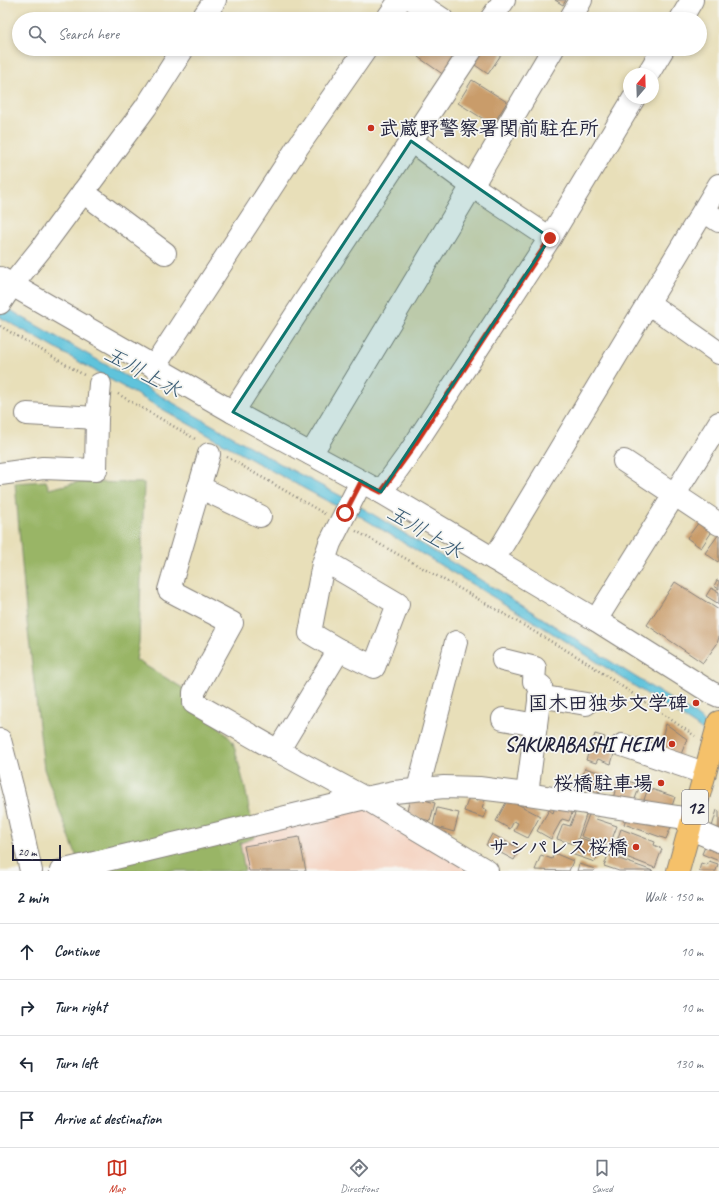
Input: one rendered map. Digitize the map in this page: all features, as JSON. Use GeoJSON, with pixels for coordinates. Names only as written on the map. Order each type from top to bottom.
{"type":"FeatureCollection","features":[{"type":"Feature","properties":{"kind":"main road","name":"12"},"geometry":{"type":"LineString","coordinates":[[678,871],[719,722]]}},
{"type":"Feature","properties":{"kind":"street"},"geometry":{"type":"LineString","coordinates":[[206,12],[214,0]]}},
{"type":"Feature","properties":{"kind":"street"},"geometry":{"type":"LineString","coordinates":[[392,12],[400,0]]}},
{"type":"Feature","properties":{"kind":"street"},"geometry":{"type":"LineString","coordinates":[[413,0],[431,12]]}},
{"type":"Feature","properties":{"kind":"street"},"geometry":{"type":"LineString","coordinates":[[496,12],[504,0]]}},
{"type":"Feature","properties":{"kind":"street"},"geometry":{"type":"LineString","coordinates":[[574,12],[581,0]]}},
{"type":"Feature","properties":{"kind":"street"},"geometry":{"type":"LineString","coordinates":[[685,12],[692,0]]}},
{"type":"Feature","properties":{"kind":"street"},"geometry":{"type":"LineString","coordinates":[[179,56],[146,107],[83,192],[4,290],[154,367],[311,454],[353,498]]}},
{"type":"Feature","properties":{"kind":"street"},"geometry":{"type":"LineString","coordinates":[[154,367],[297,148],[361,56]]}},
{"type":"Feature","properties":{"kind":"street"},"geometry":{"type":"LineString","coordinates":[[233,412],[467,56]]}},
{"type":"Feature","properties":{"kind":"street"},"geometry":{"type":"LineString","coordinates":[[311,454],[549,56]]}},
{"type":"Feature","properties":{"kind":"street"},"geometry":{"type":"LineString","coordinates":[[652,68],[659,56]]}},
{"type":"Feature","properties":{"kind":"street"},"geometry":{"type":"LineString","coordinates":[[353,498],[381,492],[410,452],[550,238],[630,104]]}},
{"type":"Feature","properties":{"kind":"street"},"geometry":{"type":"LineString","coordinates":[[411,141],[472,186],[550,238]]}},
{"type":"Feature","properties":{"kind":"street"},"geometry":{"type":"LineString","coordinates":[[494,559],[648,303],[711,216],[719,185]]}},
{"type":"Feature","properties":{"kind":"street"},"geometry":{"type":"LineString","coordinates":[[83,192],[165,253]]}},
{"type":"Feature","properties":{"kind":"street"},"geometry":{"type":"LineString","coordinates":[[648,303],[719,353]]}},
{"type":"Feature","properties":{"kind":"street"},"geometry":{"type":"LineString","coordinates":[[0,474],[43,468],[96,470],[100,384]]}},
{"type":"Feature","properties":{"kind":"street"},"geometry":{"type":"LineString","coordinates":[[27,414],[98,418]]}},
{"type":"Feature","properties":{"kind":"street"},"geometry":{"type":"LineString","coordinates":[[596,620],[719,423]]}},
{"type":"Feature","properties":{"kind":"street"},"geometry":{"type":"LineString","coordinates":[[209,454],[169,590],[232,623],[194,692],[194,703],[365,798],[487,871]]}},
{"type":"Feature","properties":{"kind":"street"},"geometry":{"type":"LineString","coordinates":[[624,461],[719,524]]}},
{"type":"Feature","properties":{"kind":"street"},"geometry":{"type":"LineString","coordinates":[[199,487],[260,516]]}},
{"type":"Feature","properties":{"kind":"street"},"geometry":{"type":"LineString","coordinates":[[381,492],[596,620],[710,692],[719,696]]}},
{"type":"Feature","properties":{"kind":"street"},"geometry":{"type":"LineString","coordinates":[[323,564],[332,565],[398,604],[374,667],[339,650],[310,633],[323,564],[330,543],[353,498]]}},
{"type":"Feature","properties":{"kind":"street"},"geometry":{"type":"LineString","coordinates":[[418,789],[456,642]]}},
{"type":"Feature","properties":{"kind":"street"},"geometry":{"type":"LineString","coordinates":[[278,751],[339,650]]}},
{"type":"Feature","properties":{"kind":"street"},"geometry":{"type":"LineString","coordinates":[[503,660],[535,668],[534,681],[541,686],[526,794]]}},
{"type":"Feature","properties":{"kind":"street"},"geometry":{"type":"LineString","coordinates":[[540,696],[586,704]]}},
{"type":"Feature","properties":{"kind":"street"},"geometry":{"type":"LineString","coordinates":[[503,719],[536,725]]}},
{"type":"Feature","properties":{"kind":"street"},"geometry":{"type":"LineString","coordinates":[[0,740],[31,871]]}},
{"type":"Feature","properties":{"kind":"street"},"geometry":{"type":"LineString","coordinates":[[622,745],[704,773]]}},
{"type":"Feature","properties":{"kind":"street"},"geometry":{"type":"LineString","coordinates":[[61,871],[365,798],[394,792],[444,787],[472,788],[526,794],[690,824],[719,841]]}},
{"type":"Feature","properties":{"kind":"highlighted area"},"geometry":{"type":"Polygon","coordinates":[[[411,141],[550,238],[381,492],[233,412],[411,141]]]}},
{"type":"Feature","properties":{"kind":"shaded area"},"geometry":{"type":"Polygon","coordinates":[[[364,806],[473,871],[243,871],[236,838],[364,806]]]}},
{"type":"Feature","properties":{"kind":"green space"},"geometry":{"type":"Polygon","coordinates":[[[46,481],[49,489],[78,482],[144,483],[139,642],[136,660],[186,690],[233,742],[245,788],[255,838],[240,843],[245,871],[82,871],[44,769],[27,622],[15,483],[46,481]]]}},
{"type":"Feature","properties":{"kind":"water"},"geometry":{"type":"Polygon","coordinates":[[[0,303],[20,316],[286,467],[356,504],[507,596],[694,714],[719,734],[719,744],[695,725],[549,631],[358,515],[340,508],[254,461],[0,317],[0,303]]]}},
{"type":"Feature","properties":{"kind":"building"},"geometry":{"type":"Polygon","coordinates":[[[555,0],[566,0],[563,5],[555,0]]]}},
{"type":"Feature","properties":{"kind":"building"},"geometry":{"type":"Polygon","coordinates":[[[419,56],[455,56],[444,75],[419,56]]]}},
{"type":"Feature","properties":{"kind":"building"},"geometry":{"type":"Polygon","coordinates":[[[476,56],[500,56],[488,74],[472,63],[476,56]]]}},
{"type":"Feature","properties":{"kind":"building"},"geometry":{"type":"Polygon","coordinates":[[[472,80],[507,102],[493,125],[458,103],[472,80]]]}},
{"type":"Feature","properties":{"kind":"building"},"geometry":{"type":"Polygon","coordinates":[[[702,518],[715,527],[701,548],[687,538],[702,518]]]}},
{"type":"Feature","properties":{"kind":"building"},"geometry":{"type":"Polygon","coordinates":[[[719,534],[719,560],[718,562],[705,553],[719,534]]]}},
{"type":"Feature","properties":{"kind":"building"},"geometry":{"type":"Polygon","coordinates":[[[717,580],[719,581],[719,589],[714,586],[717,580]]]}},
{"type":"Feature","properties":{"kind":"building"},"geometry":{"type":"Polygon","coordinates":[[[675,582],[719,610],[719,637],[717,644],[703,663],[647,625],[675,582]]]}},
{"type":"Feature","properties":{"kind":"building"},"geometry":{"type":"Polygon","coordinates":[[[711,588],[719,592],[719,604],[706,596],[711,588]]]}},
{"type":"Feature","properties":{"kind":"building","name":"SAKURABASHI HEIM"},"geometry":{"type":"Polygon","coordinates":[[[666,724],[687,739],[680,757],[658,749],[666,724]]]}},
{"type":"Feature","properties":{"kind":"building"},"geometry":{"type":"Polygon","coordinates":[[[595,734],[605,737],[604,740],[617,744],[611,764],[598,759],[596,763],[586,760],[595,734]]]}},
{"type":"Feature","properties":{"kind":"building"},"geometry":{"type":"Polygon","coordinates":[[[585,768],[607,775],[600,793],[579,785],[585,768]]]}},
{"type":"Feature","properties":{"kind":"building"},"geometry":{"type":"Polygon","coordinates":[[[619,778],[640,785],[634,802],[613,798],[619,778]]]}},
{"type":"Feature","properties":{"kind":"building"},"geometry":{"type":"Polygon","coordinates":[[[648,788],[675,797],[671,809],[644,800],[648,788]]]}},
{"type":"Feature","properties":{"kind":"building"},"geometry":{"type":"Polygon","coordinates":[[[411,796],[435,803],[430,821],[406,814],[411,796]]]}},
{"type":"Feature","properties":{"kind":"building"},"geometry":{"type":"Polygon","coordinates":[[[469,797],[478,800],[479,797],[485,799],[482,808],[487,810],[484,818],[464,811],[469,797]]]}},
{"type":"Feature","properties":{"kind":"building"},"geometry":{"type":"Polygon","coordinates":[[[508,799],[540,816],[528,838],[514,831],[518,823],[514,821],[510,829],[496,821],[508,799]]]}},
{"type":"Feature","properties":{"kind":"building"},"geometry":{"type":"Polygon","coordinates":[[[555,807],[574,808],[569,821],[562,819],[551,839],[537,831],[549,810],[553,813],[555,807]]]}},
{"type":"Feature","properties":{"kind":"building"},"geometry":{"type":"Polygon","coordinates":[[[437,808],[459,813],[454,832],[433,826],[437,808]]]}},
{"type":"Feature","properties":{"kind":"building"},"geometry":{"type":"Polygon","coordinates":[[[717,810],[719,811],[719,833],[711,830],[717,810]]]}},
{"type":"Feature","properties":{"kind":"building"},"geometry":{"type":"Polygon","coordinates":[[[576,811],[586,815],[576,845],[557,839],[563,824],[570,826],[576,811]]]}},
{"type":"Feature","properties":{"kind":"building"},"geometry":{"type":"Polygon","coordinates":[[[629,811],[671,827],[666,839],[624,824],[629,811]]]}},
{"type":"Feature","properties":{"kind":"building"},"geometry":{"type":"Polygon","coordinates":[[[590,812],[598,815],[596,819],[617,826],[609,847],[581,836],[590,812]]]}},
{"type":"Feature","properties":{"kind":"building","name":"サンパレス桜橋"},"geometry":{"type":"Polygon","coordinates":[[[621,829],[655,842],[654,845],[662,849],[655,868],[613,852],[621,829]]]}},
{"type":"Feature","properties":{"kind":"building"},"geometry":{"type":"Polygon","coordinates":[[[492,834],[520,849],[514,860],[486,845],[492,834]]]}},
{"type":"Feature","properties":{"kind":"building"},"geometry":{"type":"Polygon","coordinates":[[[299,837],[306,871],[249,871],[244,846],[299,837]]]}},
{"type":"Feature","properties":{"kind":"building"},"geometry":{"type":"Polygon","coordinates":[[[581,838],[601,846],[595,862],[574,855],[581,838]]]}},
{"type":"Feature","properties":{"kind":"building"},"geometry":{"type":"Polygon","coordinates":[[[707,842],[719,846],[719,861],[702,854],[707,842]]]}},
{"type":"Feature","properties":{"kind":"building"},"geometry":{"type":"Polygon","coordinates":[[[554,853],[573,861],[569,871],[535,870],[541,855],[552,859],[554,853]]]}},
{"type":"Feature","properties":{"kind":"building"},"geometry":{"type":"Polygon","coordinates":[[[608,855],[653,871],[619,871],[604,866],[608,855]]]}},
{"type":"Feature","properties":{"kind":"building"},"geometry":{"type":"Polygon","coordinates":[[[709,861],[718,864],[716,871],[699,871],[701,863],[707,865],[709,861]]]}},
{"type":"Feature","properties":{"kind":"building"},"geometry":{"type":"Polygon","coordinates":[[[579,864],[595,869],[594,871],[577,871],[579,864]]]}},
{"type":"Feature","properties":{"kind":"place","name":"武蔵野警察署関前駐在所"},"geometry":{"type":"Point","coordinates":[371,128]}},
{"type":"Feature","properties":{"kind":"place","name":"国木田独歩文学碑"},"geometry":{"type":"Point","coordinates":[696,703]}},
{"type":"Feature","properties":{"kind":"place","name":"SAKURABASHI HEIM"},"geometry":{"type":"Point","coordinates":[672,744]}},
{"type":"Feature","properties":{"kind":"place","name":"桜橋駐車場"},"geometry":{"type":"Point","coordinates":[661,783]}},
{"type":"Feature","properties":{"kind":"place","name":"サンパレス桜橋"},"geometry":{"type":"Point","coordinates":[636,847]}},
{"type":"Feature","properties":{"kind":"route"},"geometry":{"type":"LineString","coordinates":[[345,513],[361,482],[381,492],[410,452],[550,238]]}},
{"type":"Feature","properties":{"kind":"water label","name":"玉川上水"},"geometry":{"type":"Point","coordinates":[143,372]}},
{"type":"Feature","properties":{"kind":"water label","name":"玉川上水"},"geometry":{"type":"Point","coordinates":[425,532]}}]}
